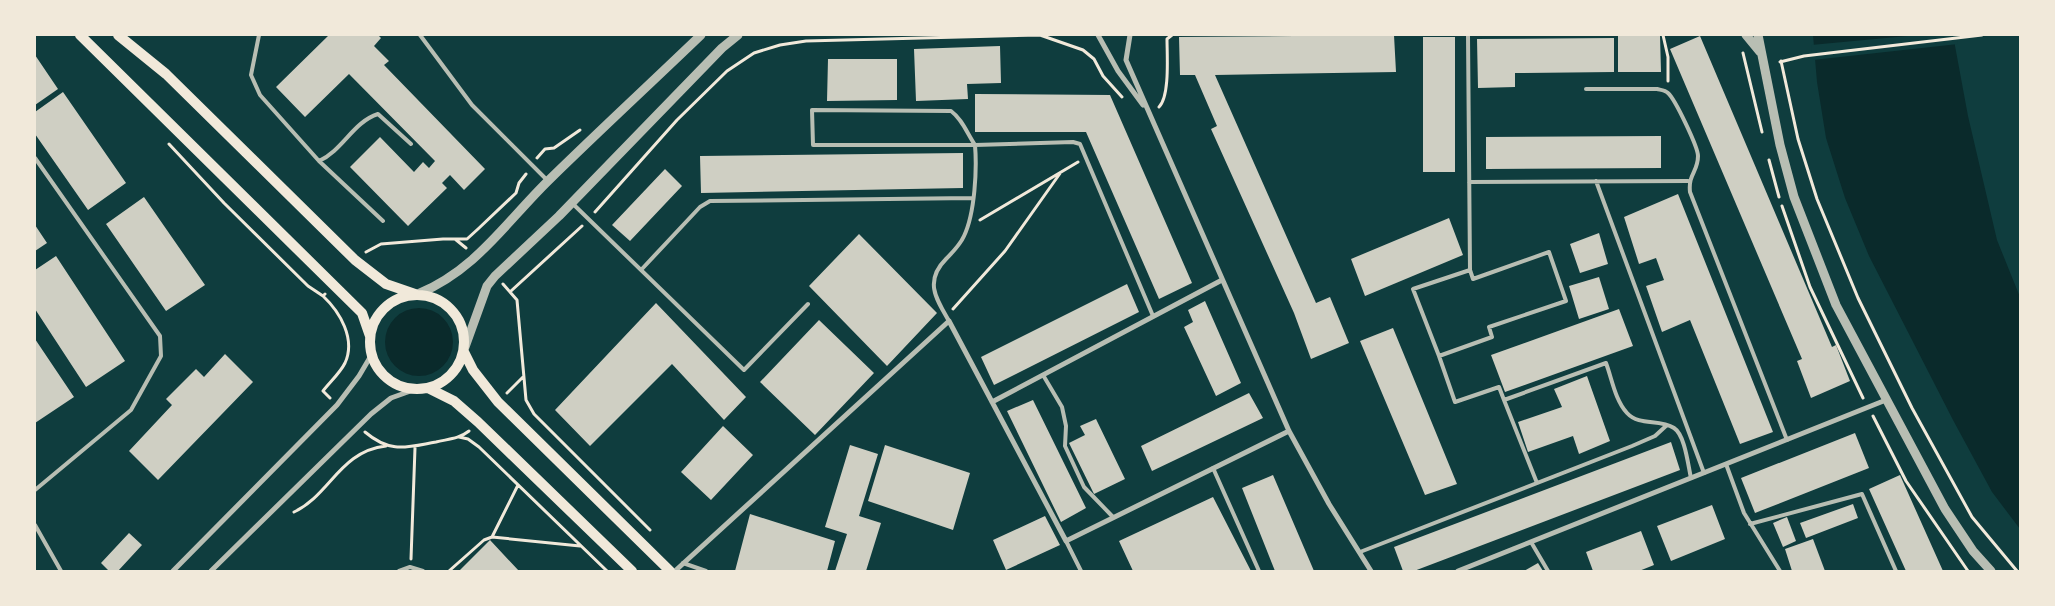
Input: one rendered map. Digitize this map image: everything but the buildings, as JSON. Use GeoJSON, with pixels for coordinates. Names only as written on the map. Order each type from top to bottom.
{"type":"FeatureCollection","features":[{"type":"Feature","properties":{"kind":"main road"},"geometry":{"type":"LineString","coordinates":[[80,35],[362,313],[370,336],[372,354],[378,368],[388,379],[402,386],[416,389],[428,388],[441,383],[451,375],[459,364],[464,349],[464,331],[458,316],[447,304],[434,297],[417,294],[386,284],[355,260],[166,74],[118,35]]}},
{"type":"Feature","properties":{"kind":"main road"},"geometry":{"type":"LineString","coordinates":[[370,336],[374,323],[381,311],[402,296],[417,294]]}},
{"type":"Feature","properties":{"kind":"main road"},"geometry":{"type":"LineString","coordinates":[[464,349],[472,370],[498,402],[670,571]]}},
{"type":"Feature","properties":{"kind":"main road"},"geometry":{"type":"LineString","coordinates":[[428,388],[454,401],[478,422],[632,571]]}},
{"type":"Feature","properties":{"kind":"street"},"geometry":{"type":"LineString","coordinates":[[417,294],[442,284],[466,267],[548,181],[701,35]]}},
{"type":"Feature","properties":{"kind":"street"},"geometry":{"type":"LineString","coordinates":[[464,349],[474,316],[487,286],[495,276],[572,203],[722,48],[738,35]]}},
{"type":"Feature","properties":{"kind":"street"},"geometry":{"type":"LineString","coordinates":[[1098,35],[1118,71],[1149,114]]}},
{"type":"Feature","properties":{"kind":"street"},"geometry":{"type":"LineString","coordinates":[[1130,35],[1126,60],[1289,431],[1329,504],[1371,571]]}},
{"type":"Feature","properties":{"kind":"street"},"geometry":{"type":"LineString","coordinates":[[1746,35],[1761,54]]}},
{"type":"Feature","properties":{"kind":"street"},"geometry":{"type":"LineString","coordinates":[[1758,35],[1780,145],[1794,197],[1836,305],[1944,509],[1973,551],[1991,571]]}},
{"type":"Feature","properties":{"kind":"street"},"geometry":{"type":"LineString","coordinates":[[992,402],[1222,280]]}},
{"type":"Feature","properties":{"kind":"street"},"geometry":{"type":"LineString","coordinates":[[675,571],[948,319],[1066,541],[1289,431]]}},
{"type":"Feature","properties":{"kind":"street"},"geometry":{"type":"LineString","coordinates":[[173,571],[337,405],[359,376],[372,354]]}},
{"type":"Feature","properties":{"kind":"street"},"geometry":{"type":"LineString","coordinates":[[210,571],[358,426],[391,398],[416,389]]}},
{"type":"Feature","properties":{"kind":"street"},"geometry":{"type":"LineString","coordinates":[[1458,571],[1886,400]]}},
{"type":"Feature","properties":{"kind":"lane"},"geometry":{"type":"LineString","coordinates":[[260,35],[252,75],[260,95],[319,161],[383,221]]}},
{"type":"Feature","properties":{"kind":"lane"},"geometry":{"type":"LineString","coordinates":[[420,35],[472,105],[548,181]]}},
{"type":"Feature","properties":{"kind":"lane"},"geometry":{"type":"LineString","coordinates":[[1438,356],[1492,337],[1489,327],[1566,300],[1549,252],[1473,279],[1470,270],[1468,35]]}},
{"type":"Feature","properties":{"kind":"lane"},"geometry":{"type":"LineString","coordinates":[[1586,89],[1657,89],[1667,92],[1698,153],[1697,164],[1688,181],[1690,192],[1787,440]]}},
{"type":"Feature","properties":{"kind":"lane"},"geometry":{"type":"LineString","coordinates":[[948,319],[938,302],[934,286],[934,273],[956,249],[967,227],[977,163],[975,144],[963,128],[959,117],[951,111],[812,110],[813,145],[975,144],[1073,142],[1080,144],[1154,316]]}},
{"type":"Feature","properties":{"kind":"lane"},"geometry":{"type":"LineString","coordinates":[[319,161],[329,156],[365,118],[378,114],[410,144]]}},
{"type":"Feature","properties":{"kind":"lane"},"geometry":{"type":"LineString","coordinates":[[35,158],[160,336],[161,356],[131,410],[35,490]]}},
{"type":"Feature","properties":{"kind":"lane"},"geometry":{"type":"LineString","coordinates":[[1596,181],[1704,472]]}},
{"type":"Feature","properties":{"kind":"lane"},"geometry":{"type":"LineString","coordinates":[[1469,182],[1688,181]]}},
{"type":"Feature","properties":{"kind":"lane"},"geometry":{"type":"LineString","coordinates":[[641,270],[700,207],[710,201],[972,198]]}},
{"type":"Feature","properties":{"kind":"lane"},"geometry":{"type":"LineString","coordinates":[[572,203],[744,370],[808,304]]}},
{"type":"Feature","properties":{"kind":"lane"},"geometry":{"type":"LineString","coordinates":[[1470,270],[1413,289],[1455,402],[1499,387],[1537,484]]}},
{"type":"Feature","properties":{"kind":"lane"},"geometry":{"type":"LineString","coordinates":[[1504,400],[1606,363],[1619,402],[1627,413],[1644,423],[1667,425],[1675,428],[1686,449],[1691,478]]}},
{"type":"Feature","properties":{"kind":"lane"},"geometry":{"type":"LineString","coordinates":[[1044,374],[1062,407],[1066,426],[1065,446],[1084,487],[1113,517]]}},
{"type":"Feature","properties":{"kind":"lane"},"geometry":{"type":"LineString","coordinates":[[1360,552],[1632,446],[1655,436],[1667,425]]}},
{"type":"Feature","properties":{"kind":"lane"},"geometry":{"type":"LineString","coordinates":[[1726,464],[1744,513],[1780,571]]}},
{"type":"Feature","properties":{"kind":"lane"},"geometry":{"type":"LineString","coordinates":[[1213,468],[1259,571]]}},
{"type":"Feature","properties":{"kind":"lane"},"geometry":{"type":"LineString","coordinates":[[1750,524],[1862,494],[1896,571]]}},
{"type":"Feature","properties":{"kind":"lane"},"geometry":{"type":"LineString","coordinates":[[35,525],[61,571]]}},
{"type":"Feature","properties":{"kind":"lane"},"geometry":{"type":"LineString","coordinates":[[1066,541],[1081,571]]}},
{"type":"Feature","properties":{"kind":"lane"},"geometry":{"type":"LineString","coordinates":[[1531,542],[1548,571]]}},
{"type":"Feature","properties":{"kind":"lane"},"geometry":{"type":"LineString","coordinates":[[683,563],[706,571]]}},
{"type":"Feature","properties":{"kind":"lane"},"geometry":{"type":"LineString","coordinates":[[399,571],[410,567],[423,571]]}},
{"type":"Feature","properties":{"kind":"path"},"geometry":{"type":"LineString","coordinates":[[1663,35],[1668,57],[1667,92]]}},
{"type":"Feature","properties":{"kind":"path"},"geometry":{"type":"LineString","coordinates":[[1982,35],[1804,56],[1781,61],[1798,139],[1817,199],[1858,298],[1912,408],[1972,517],[2017,571]]}},
{"type":"Feature","properties":{"kind":"path"},"geometry":{"type":"LineString","coordinates":[[967,227],[1087,157]]}},
{"type":"Feature","properties":{"kind":"path"},"geometry":{"type":"LineString","coordinates":[[948,319],[1005,251],[1061,172]]}},
{"type":"Feature","properties":{"kind":"path"},"geometry":{"type":"LineString","coordinates":[[355,260],[372,247],[381,244],[443,239],[455,239],[476,257]]}},
{"type":"Feature","properties":{"kind":"path"},"geometry":{"type":"LineString","coordinates":[[495,276],[517,300],[526,400],[534,414],[653,533]]}},
{"type":"Feature","properties":{"kind":"path"},"geometry":{"type":"LineString","coordinates":[[333,284],[323,296],[341,317],[347,335],[348,350],[345,363],[323,391],[337,405]]}},
{"type":"Feature","properties":{"kind":"path"},"geometry":{"type":"LineString","coordinates":[[498,402],[523,377]]}},
{"type":"Feature","properties":{"kind":"path"},"geometry":{"type":"LineString","coordinates":[[294,512],[319,492],[344,465],[375,447],[415,448],[458,437],[478,422]]}},
{"type":"Feature","properties":{"kind":"path"},"geometry":{"type":"LineString","coordinates":[[358,426],[379,443],[389,446]]}},
{"type":"Feature","properties":{"kind":"path"},"geometry":{"type":"LineString","coordinates":[[458,437],[468,439],[479,446],[607,571]]}},
{"type":"Feature","properties":{"kind":"path"},"geometry":{"type":"LineString","coordinates":[[410,567],[415,448]]}},
{"type":"Feature","properties":{"kind":"path"},"geometry":{"type":"LineString","coordinates":[[492,537],[518,485]]}},
{"type":"Feature","properties":{"kind":"path"},"geometry":{"type":"LineString","coordinates":[[449,571],[484,540],[492,537],[580,546]]}},
{"type":"Feature","properties":{"kind":"water"},"geometry":{"type":"Polygon","coordinates":[[[1813,35],[1953,35],[1968,116],[1997,240],[2020,297],[2020,529],[1992,492],[1869,256],[1845,198],[1826,138],[1817,82],[1813,35]]]}},
{"type":"Feature","properties":{"kind":"water"},"geometry":{"type":"Polygon","coordinates":[[[412,308],[426,308],[438,313],[448,323],[453,335],[453,349],[448,361],[438,371],[426,376],[412,376],[400,371],[390,361],[385,349],[385,335],[390,323],[400,313],[412,308]]]}},
{"type":"Feature","properties":{"kind":"pier"},"geometry":{"type":"Polygon","coordinates":[[[1918,35],[1956,35],[1958,44],[1813,60],[1811,45],[1918,35]]]}}]}
